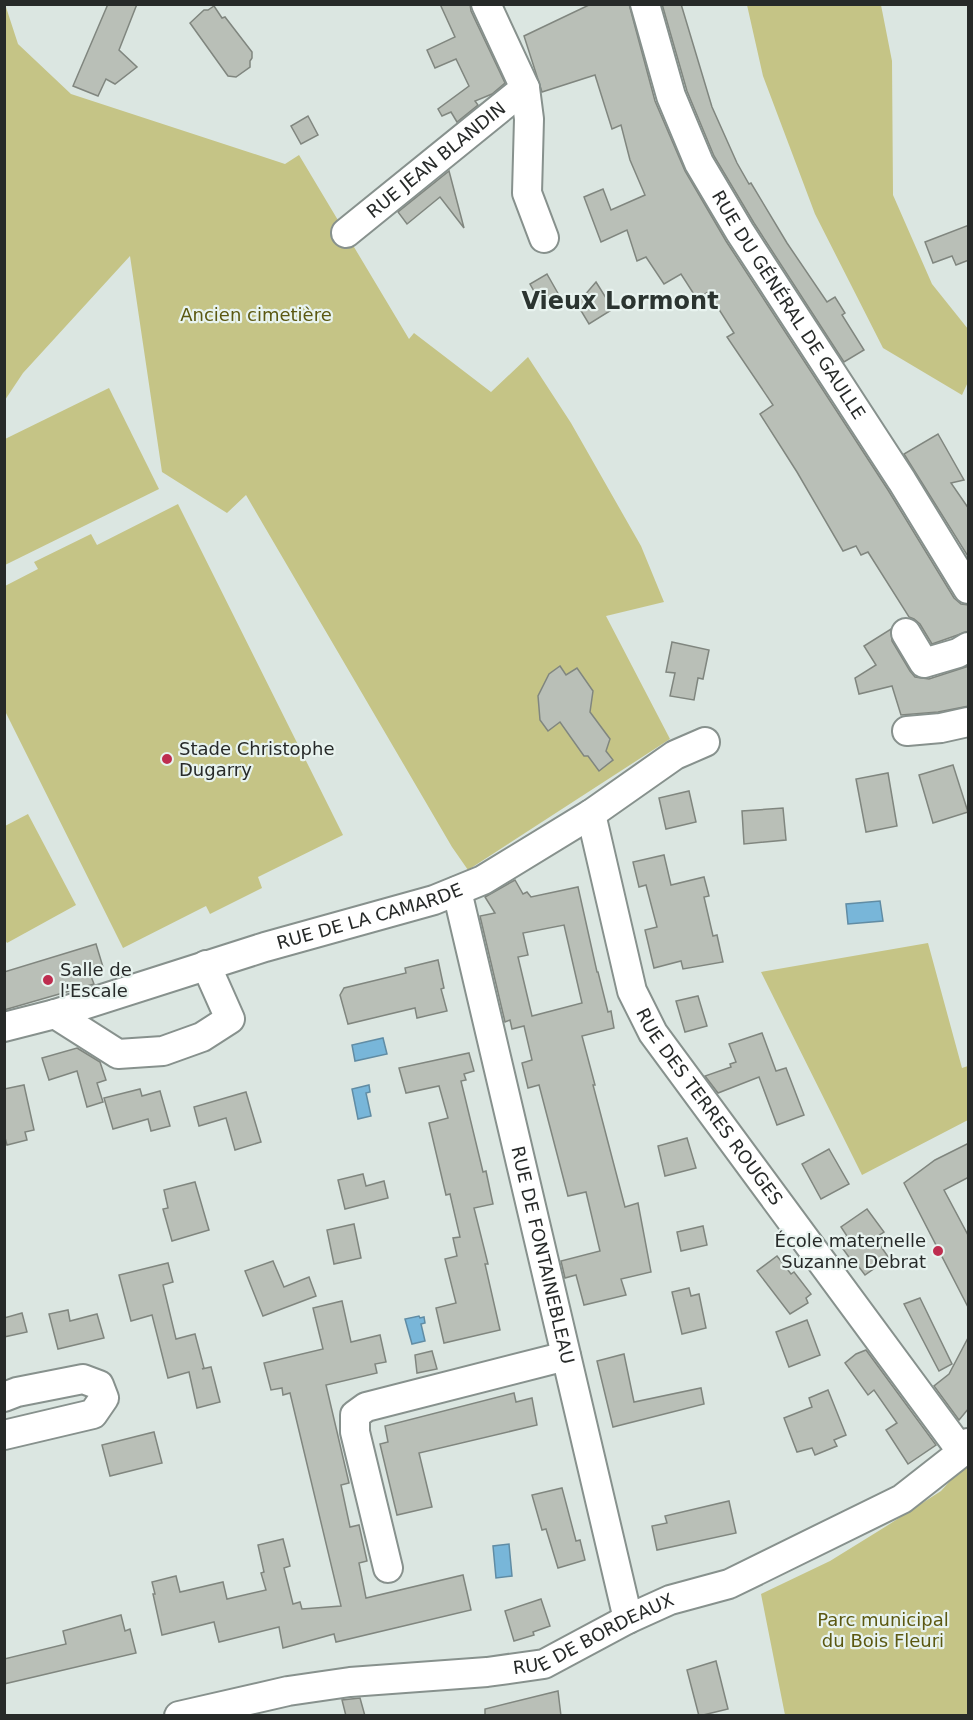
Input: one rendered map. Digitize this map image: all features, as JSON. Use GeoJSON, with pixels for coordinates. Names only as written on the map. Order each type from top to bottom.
{"type":"FeatureCollection","features":[{"type":"Feature","properties":{"kind":"street","name":"RUE JEAN BLANDIN"},"geometry":{"type":"LineString","coordinates":[[486,4],[525,88],[529,119],[527,194],[544,238]]}},
{"type":"Feature","properties":{"kind":"street","name":"RUE DU GÉNÉRAL DE GAULLE"},"geometry":{"type":"LineString","coordinates":[[645,4],[671,96],[699,163],[740,232],[890,463],[969,590]]}},
{"type":"Feature","properties":{"kind":"street","name":"RUE JEAN BLANDIN"},"geometry":{"type":"LineString","coordinates":[[346,233],[525,88]]}},
{"type":"Feature","properties":{"kind":"street"},"geometry":{"type":"LineString","coordinates":[[906,633],[924,663],[958,653],[969,646]]}},
{"type":"Feature","properties":{"kind":"street"},"geometry":{"type":"LineString","coordinates":[[907,731],[941,728],[969,722]]}},
{"type":"Feature","properties":{"kind":"street","name":"RUE DE LA CAMARDE"},"geometry":{"type":"LineString","coordinates":[[4,1027],[55,1014],[265,946],[434,900],[457,891],[483,880],[591,814],[675,755],[705,742]]}},
{"type":"Feature","properties":{"kind":"street","name":"RUE DES TERRES ROUGES"},"geometry":{"type":"LineString","coordinates":[[591,814],[632,991],[653,1033],[965,1447]]}},
{"type":"Feature","properties":{"kind":"street","name":"RUE DE FONTAINEBLEAU"},"geometry":{"type":"LineString","coordinates":[[457,891],[628,1619]]}},
{"type":"Feature","properties":{"kind":"street"},"geometry":{"type":"LineString","coordinates":[[55,1014],[118,1054],[163,1051],[202,1038],[230,1018],[206,965]]}},
{"type":"Feature","properties":{"kind":"street"},"geometry":{"type":"LineString","coordinates":[[388,1568],[355,1432],[355,1415],[366,1407],[566,1356]]}},
{"type":"Feature","properties":{"kind":"street"},"geometry":{"type":"LineString","coordinates":[[4,1397],[17,1392],[83,1379],[99,1385],[104,1398],[93,1414],[4,1435]]}},
{"type":"Feature","properties":{"kind":"street","name":"RUE DE BORDEAUX"},"geometry":{"type":"LineString","coordinates":[[179,1716],[299,1689],[350,1682],[487,1672],[544,1664],[628,1619],[670,1600],[729,1584],[902,1498],[965,1447]]}},
{"type":"Feature","properties":{"kind":"green space","name":"Ancien cimetière"},"geometry":{"type":"Polygon","coordinates":[[[5,4],[18,44],[71,94],[285,164],[299,155],[409,339],[414,333],[491,392],[528,357],[571,423],[641,546],[664,602],[606,616],[670,739],[468,870],[452,847],[246,495],[227,513],[162,472],[130,256],[23,373],[5,400],[5,4]]]}},
{"type":"Feature","properties":{"kind":"green space"},"geometry":{"type":"Polygon","coordinates":[[[747,5],[881,5],[892,61],[893,195],[932,284],[968,329],[968,382],[962,395],[883,348],[815,214],[763,76],[747,5]]]}},
{"type":"Feature","properties":{"kind":"green space"},"geometry":{"type":"Polygon","coordinates":[[[109,388],[159,489],[5,565],[5,439],[109,388]]]}},
{"type":"Feature","properties":{"kind":"green space","name":"Stade Christophe Dugarry"},"geometry":{"type":"Polygon","coordinates":[[[178,504],[343,835],[258,877],[262,888],[210,914],[206,906],[123,948],[5,711],[5,586],[38,569],[34,562],[91,534],[97,545],[178,504]]]}},
{"type":"Feature","properties":{"kind":"green space"},"geometry":{"type":"Polygon","coordinates":[[[28,814],[76,905],[7,943],[4,938],[5,826],[28,814]]]}},
{"type":"Feature","properties":{"kind":"green space"},"geometry":{"type":"Polygon","coordinates":[[[928,943],[962,1068],[968,1066],[968,1120],[862,1175],[761,972],[928,943]]]}},
{"type":"Feature","properties":{"kind":"green space","name":"Parc municipal du Bois Fleuri"},"geometry":{"type":"Polygon","coordinates":[[[968,1461],[968,1715],[785,1715],[761,1594],[830,1561],[885,1527],[941,1491],[968,1461]]]}},
{"type":"Feature","properties":{"kind":"water"},"geometry":{"type":"Polygon","coordinates":[[[880,901],[883,921],[848,924],[846,904],[880,901]]]}},
{"type":"Feature","properties":{"kind":"water"},"geometry":{"type":"Polygon","coordinates":[[[383,1038],[387,1054],[355,1061],[352,1045],[383,1038]]]}},
{"type":"Feature","properties":{"kind":"water"},"geometry":{"type":"Polygon","coordinates":[[[369,1085],[370,1092],[366,1093],[371,1116],[358,1119],[352,1089],[369,1085]]]}},
{"type":"Feature","properties":{"kind":"water"},"geometry":{"type":"Polygon","coordinates":[[[424,1317],[425,1323],[421,1324],[425,1341],[412,1344],[405,1319],[424,1317]]]}},
{"type":"Feature","properties":{"kind":"water"},"geometry":{"type":"Polygon","coordinates":[[[509,1544],[512,1576],[496,1578],[493,1546],[509,1544]]]}},
{"type":"Feature","properties":{"kind":"building"},"geometry":{"type":"Polygon","coordinates":[[[108,4],[137,4],[119,50],[137,67],[115,84],[106,79],[98,96],[73,86],[108,4]]]}},
{"type":"Feature","properties":{"kind":"building"},"geometry":{"type":"Polygon","coordinates":[[[440,4],[470,4],[471,11],[505,83],[492,94],[475,101],[478,105],[457,122],[451,112],[442,116],[438,109],[469,86],[456,59],[435,68],[427,50],[455,37],[440,4]]]}},
{"type":"Feature","properties":{"kind":"building"},"geometry":{"type":"Polygon","coordinates":[[[591,4],[629,4],[655,101],[685,171],[726,241],[888,490],[954,598],[961,604],[969,605],[969,631],[932,644],[920,624],[909,617],[868,552],[861,555],[856,546],[843,551],[760,414],[773,405],[727,337],[734,333],[708,292],[697,299],[681,274],[664,284],[646,257],[637,261],[627,230],[601,242],[584,197],[603,189],[611,210],[645,195],[630,160],[621,125],[612,129],[595,75],[542,92],[524,36],[591,4]]]}},
{"type":"Feature","properties":{"kind":"building"},"geometry":{"type":"Polygon","coordinates":[[[662,4],[681,4],[712,107],[737,163],[827,302],[835,297],[845,313],[842,315],[864,350],[844,362],[754,223],[714,156],[687,91],[662,4]]]}},
{"type":"Feature","properties":{"kind":"building"},"geometry":{"type":"Polygon","coordinates":[[[214,6],[252,52],[250,67],[236,77],[228,76],[190,23],[204,10],[214,6]]]}},
{"type":"Feature","properties":{"kind":"building"},"geometry":{"type":"Polygon","coordinates":[[[308,116],[318,135],[301,144],[291,126],[308,116]]]}},
{"type":"Feature","properties":{"kind":"building"},"geometry":{"type":"Polygon","coordinates":[[[449,171],[464,228],[440,197],[407,224],[398,212],[449,171]]]}},
{"type":"Feature","properties":{"kind":"building"},"geometry":{"type":"Polygon","coordinates":[[[969,225],[969,260],[956,265],[952,256],[933,263],[925,242],[969,225]]]}},
{"type":"Feature","properties":{"kind":"building"},"geometry":{"type":"Polygon","coordinates":[[[547,274],[560,297],[543,307],[530,284],[547,274]]]}},
{"type":"Feature","properties":{"kind":"building"},"geometry":{"type":"Polygon","coordinates":[[[596,282],[613,309],[589,324],[577,304],[596,282]]]}},
{"type":"Feature","properties":{"kind":"building"},"geometry":{"type":"Polygon","coordinates":[[[938,434],[964,480],[951,483],[969,509],[969,558],[904,454],[938,434]]]}},
{"type":"Feature","properties":{"kind":"building"},"geometry":{"type":"Polygon","coordinates":[[[891,629],[892,641],[915,677],[929,679],[969,666],[969,706],[938,712],[901,715],[892,686],[859,694],[855,678],[876,665],[864,646],[891,629]]]}},
{"type":"Feature","properties":{"kind":"building"},"geometry":{"type":"Polygon","coordinates":[[[672,642],[709,650],[703,679],[698,678],[694,700],[670,696],[675,673],[666,672],[672,642]]]}},
{"type":"Feature","properties":{"kind":"building"},"geometry":{"type":"Polygon","coordinates":[[[560,666],[566,675],[577,668],[593,691],[590,712],[610,739],[606,751],[613,760],[599,771],[588,756],[584,756],[560,722],[548,731],[540,720],[538,696],[549,674],[560,666]]]}},
{"type":"Feature","properties":{"kind":"building"},"geometry":{"type":"Polygon","coordinates":[[[953,765],[968,812],[933,823],[919,775],[953,765]]]}},
{"type":"Feature","properties":{"kind":"building"},"geometry":{"type":"Polygon","coordinates":[[[888,773],[897,826],[866,832],[856,779],[888,773]]]}},
{"type":"Feature","properties":{"kind":"building"},"geometry":{"type":"Polygon","coordinates":[[[689,791],[696,822],[666,829],[659,798],[689,791]]]}},
{"type":"Feature","properties":{"kind":"building"},"geometry":{"type":"Polygon","coordinates":[[[783,808],[786,840],[744,844],[742,811],[783,808]]]}},
{"type":"Feature","properties":{"kind":"building"},"geometry":{"type":"Polygon","coordinates":[[[664,855],[671,885],[704,877],[709,896],[704,897],[713,936],[717,935],[723,962],[683,969],[681,961],[654,968],[645,930],[657,927],[646,885],[639,887],[633,862],[664,855]]]}},
{"type":"Feature","properties":{"kind":"building"},"geometry":{"type":"Polygon","coordinates":[[[515,880],[523,894],[527,892],[531,897],[578,887],[597,972],[608,1012],[611,1011],[614,1028],[582,1036],[625,1207],[638,1203],[651,1272],[621,1279],[626,1295],[584,1305],[576,1275],[565,1278],[561,1261],[600,1251],[586,1192],[568,1196],[539,1085],[528,1088],[522,1063],[532,1060],[524,1026],[512,1029],[510,1020],[505,1022],[480,916],[495,913],[485,897],[515,880]],[[564,925],[523,933],[528,955],[518,957],[532,1016],[582,1003],[564,925]]]}},
{"type":"Feature","properties":{"kind":"building","name":"Salle de l'Escale"},"geometry":{"type":"Polygon","coordinates":[[[96,944],[103,967],[89,971],[94,984],[4,1010],[4,972],[96,944]]]}},
{"type":"Feature","properties":{"kind":"building"},"geometry":{"type":"Polygon","coordinates":[[[438,960],[444,988],[441,989],[447,1011],[417,1018],[415,1008],[348,1024],[340,995],[344,988],[406,973],[405,968],[438,960]]]}},
{"type":"Feature","properties":{"kind":"building"},"geometry":{"type":"Polygon","coordinates":[[[698,996],[707,1026],[685,1032],[676,1001],[698,996]]]}},
{"type":"Feature","properties":{"kind":"building"},"geometry":{"type":"Polygon","coordinates":[[[762,1033],[776,1071],[786,1068],[804,1115],[777,1125],[759,1077],[718,1093],[705,1076],[731,1067],[730,1064],[736,1062],[729,1044],[762,1033]]]}},
{"type":"Feature","properties":{"kind":"building"},"geometry":{"type":"Polygon","coordinates":[[[77,1048],[100,1062],[106,1080],[97,1083],[103,1102],[87,1107],[77,1071],[49,1080],[42,1058],[77,1048]]]}},
{"type":"Feature","properties":{"kind":"building"},"geometry":{"type":"Polygon","coordinates":[[[469,1053],[474,1071],[464,1074],[466,1080],[461,1081],[493,1204],[474,1208],[488,1264],[485,1264],[500,1330],[444,1343],[436,1308],[456,1303],[445,1259],[457,1256],[453,1238],[460,1237],[450,1194],[446,1195],[429,1123],[448,1118],[439,1086],[406,1093],[399,1068],[469,1053]]]}},
{"type":"Feature","properties":{"kind":"building"},"geometry":{"type":"Polygon","coordinates":[[[24,1085],[34,1130],[25,1132],[27,1140],[7,1145],[4,1134],[4,1089],[24,1085]]]}},
{"type":"Feature","properties":{"kind":"building"},"geometry":{"type":"Polygon","coordinates":[[[140,1089],[142,1096],[160,1091],[170,1126],[151,1131],[148,1119],[113,1129],[104,1098],[140,1089]]]}},
{"type":"Feature","properties":{"kind":"building"},"geometry":{"type":"Polygon","coordinates":[[[246,1092],[261,1142],[235,1150],[226,1118],[199,1126],[194,1107],[246,1092]]]}},
{"type":"Feature","properties":{"kind":"building"},"geometry":{"type":"Polygon","coordinates":[[[687,1138],[696,1168],[665,1176],[658,1146],[687,1138]]]}},
{"type":"Feature","properties":{"kind":"building"},"geometry":{"type":"Polygon","coordinates":[[[969,1143],[969,1177],[944,1190],[969,1237],[969,1309],[904,1183],[935,1160],[969,1143]]]}},
{"type":"Feature","properties":{"kind":"building"},"geometry":{"type":"Polygon","coordinates":[[[829,1149],[849,1184],[821,1199],[802,1164],[829,1149]]]}},
{"type":"Feature","properties":{"kind":"building"},"geometry":{"type":"Polygon","coordinates":[[[363,1174],[366,1186],[384,1181],[388,1198],[345,1209],[338,1180],[363,1174]]]}},
{"type":"Feature","properties":{"kind":"building"},"geometry":{"type":"Polygon","coordinates":[[[195,1182],[209,1230],[172,1241],[163,1209],[168,1208],[164,1190],[195,1182]]]}},
{"type":"Feature","properties":{"kind":"building"},"geometry":{"type":"Polygon","coordinates":[[[867,1209],[884,1232],[875,1238],[889,1258],[865,1275],[838,1242],[847,1236],[841,1227],[867,1209]]]}},
{"type":"Feature","properties":{"kind":"building"},"geometry":{"type":"Polygon","coordinates":[[[354,1224],[361,1258],[334,1264],[327,1230],[354,1224]]]}},
{"type":"Feature","properties":{"kind":"building"},"geometry":{"type":"Polygon","coordinates":[[[703,1226],[707,1245],[681,1251],[677,1232],[703,1226]]]}},
{"type":"Feature","properties":{"kind":"building"},"geometry":{"type":"Polygon","coordinates":[[[777,1256],[791,1274],[794,1272],[811,1294],[806,1298],[808,1303],[790,1314],[757,1271],[777,1256]]]}},
{"type":"Feature","properties":{"kind":"building"},"geometry":{"type":"Polygon","coordinates":[[[273,1261],[284,1287],[309,1277],[316,1296],[263,1316],[245,1271],[273,1261]]]}},
{"type":"Feature","properties":{"kind":"building"},"geometry":{"type":"Polygon","coordinates":[[[168,1263],[173,1282],[163,1285],[176,1339],[195,1334],[204,1368],[202,1369],[211,1367],[220,1402],[197,1408],[189,1372],[168,1378],[152,1315],[131,1321],[119,1275],[168,1263]]]}},
{"type":"Feature","properties":{"kind":"building"},"geometry":{"type":"Polygon","coordinates":[[[689,1288],[691,1296],[699,1294],[706,1328],[682,1334],[672,1292],[689,1288]]]}},
{"type":"Feature","properties":{"kind":"building"},"geometry":{"type":"Polygon","coordinates":[[[920,1298],[952,1364],[939,1371],[904,1304],[920,1298]]]}},
{"type":"Feature","properties":{"kind":"building"},"geometry":{"type":"Polygon","coordinates":[[[342,1301],[351,1342],[380,1335],[386,1362],[375,1364],[377,1373],[326,1385],[349,1483],[341,1485],[350,1527],[359,1525],[367,1561],[359,1563],[366,1598],[463,1575],[471,1610],[336,1642],[334,1634],[283,1648],[279,1627],[219,1642],[214,1622],[162,1635],[152,1582],[176,1576],[180,1592],[223,1582],[227,1599],[266,1590],[261,1573],[264,1572],[258,1545],[283,1539],[290,1566],[284,1568],[293,1604],[300,1602],[302,1609],[341,1606],[290,1393],[283,1395],[282,1388],[271,1390],[264,1363],[323,1349],[313,1308],[342,1301]]]}},
{"type":"Feature","properties":{"kind":"building"},"geometry":{"type":"Polygon","coordinates":[[[68,1310],[70,1321],[97,1314],[104,1338],[58,1349],[49,1314],[68,1310]]]}},
{"type":"Feature","properties":{"kind":"building"},"geometry":{"type":"Polygon","coordinates":[[[22,1313],[27,1332],[4,1337],[4,1318],[22,1313]]]}},
{"type":"Feature","properties":{"kind":"building"},"geometry":{"type":"Polygon","coordinates":[[[807,1320],[820,1355],[789,1367],[776,1332],[807,1320]]]}},
{"type":"Feature","properties":{"kind":"building"},"geometry":{"type":"Polygon","coordinates":[[[969,1336],[969,1408],[959,1420],[934,1386],[949,1374],[969,1336]]]}},
{"type":"Feature","properties":{"kind":"building"},"geometry":{"type":"Polygon","coordinates":[[[866,1350],[936,1445],[908,1464],[886,1430],[897,1423],[874,1390],[868,1395],[845,1363],[856,1354],[866,1350]]]}},
{"type":"Feature","properties":{"kind":"building"},"geometry":{"type":"Polygon","coordinates":[[[432,1351],[437,1369],[417,1373],[415,1355],[432,1351]]]}},
{"type":"Feature","properties":{"kind":"building"},"geometry":{"type":"Polygon","coordinates":[[[624,1354],[634,1402],[701,1388],[704,1404],[613,1427],[597,1361],[624,1354]]]}},
{"type":"Feature","properties":{"kind":"building"},"geometry":{"type":"Polygon","coordinates":[[[828,1390],[846,1435],[834,1440],[837,1446],[815,1455],[812,1448],[797,1452],[784,1418],[812,1407],[809,1398],[828,1390]]]}},
{"type":"Feature","properties":{"kind":"building"},"geometry":{"type":"Polygon","coordinates":[[[514,1393],[516,1402],[532,1398],[537,1425],[419,1453],[432,1507],[397,1515],[380,1444],[388,1442],[385,1426],[514,1393]]]}},
{"type":"Feature","properties":{"kind":"building"},"geometry":{"type":"Polygon","coordinates":[[[154,1432],[162,1463],[110,1476],[102,1445],[154,1432]]]}},
{"type":"Feature","properties":{"kind":"building"},"geometry":{"type":"Polygon","coordinates":[[[562,1488],[576,1541],[580,1540],[585,1560],[558,1568],[546,1529],[542,1530],[532,1495],[562,1488]]]}},
{"type":"Feature","properties":{"kind":"building"},"geometry":{"type":"Polygon","coordinates":[[[729,1501],[736,1533],[657,1550],[652,1526],[667,1523],[665,1516],[729,1501]]]}},
{"type":"Feature","properties":{"kind":"building"},"geometry":{"type":"Polygon","coordinates":[[[541,1599],[550,1626],[533,1632],[534,1635],[514,1641],[505,1611],[541,1599]]]}},
{"type":"Feature","properties":{"kind":"building"},"geometry":{"type":"Polygon","coordinates":[[[121,1615],[125,1631],[130,1629],[136,1653],[4,1684],[4,1659],[66,1644],[63,1631],[121,1615]]]}},
{"type":"Feature","properties":{"kind":"building"},"geometry":{"type":"Polygon","coordinates":[[[716,1661],[728,1709],[699,1716],[687,1670],[716,1661]]]}},
{"type":"Feature","properties":{"kind":"building"},"geometry":{"type":"Polygon","coordinates":[[[558,1691],[561,1716],[485,1716],[485,1709],[558,1691]]]}},
{"type":"Feature","properties":{"kind":"building"},"geometry":{"type":"Polygon","coordinates":[[[360,1698],[365,1716],[346,1716],[342,1700],[360,1698]]]}},
{"type":"Feature","properties":{"kind":"place","name":"Stade Christophe Dugarry"},"geometry":{"type":"Point","coordinates":[167,759]}},
{"type":"Feature","properties":{"kind":"place","name":"Salle de l'Escale"},"geometry":{"type":"Point","coordinates":[48,980]}},
{"type":"Feature","properties":{"kind":"place","name":"École maternelle Suzanne Debrat"},"geometry":{"type":"Point","coordinates":[938,1251]}},
{"type":"Feature","properties":{"kind":"district","name":"Vieux Lormont"},"geometry":{"type":"Point","coordinates":[620,301]}}]}
